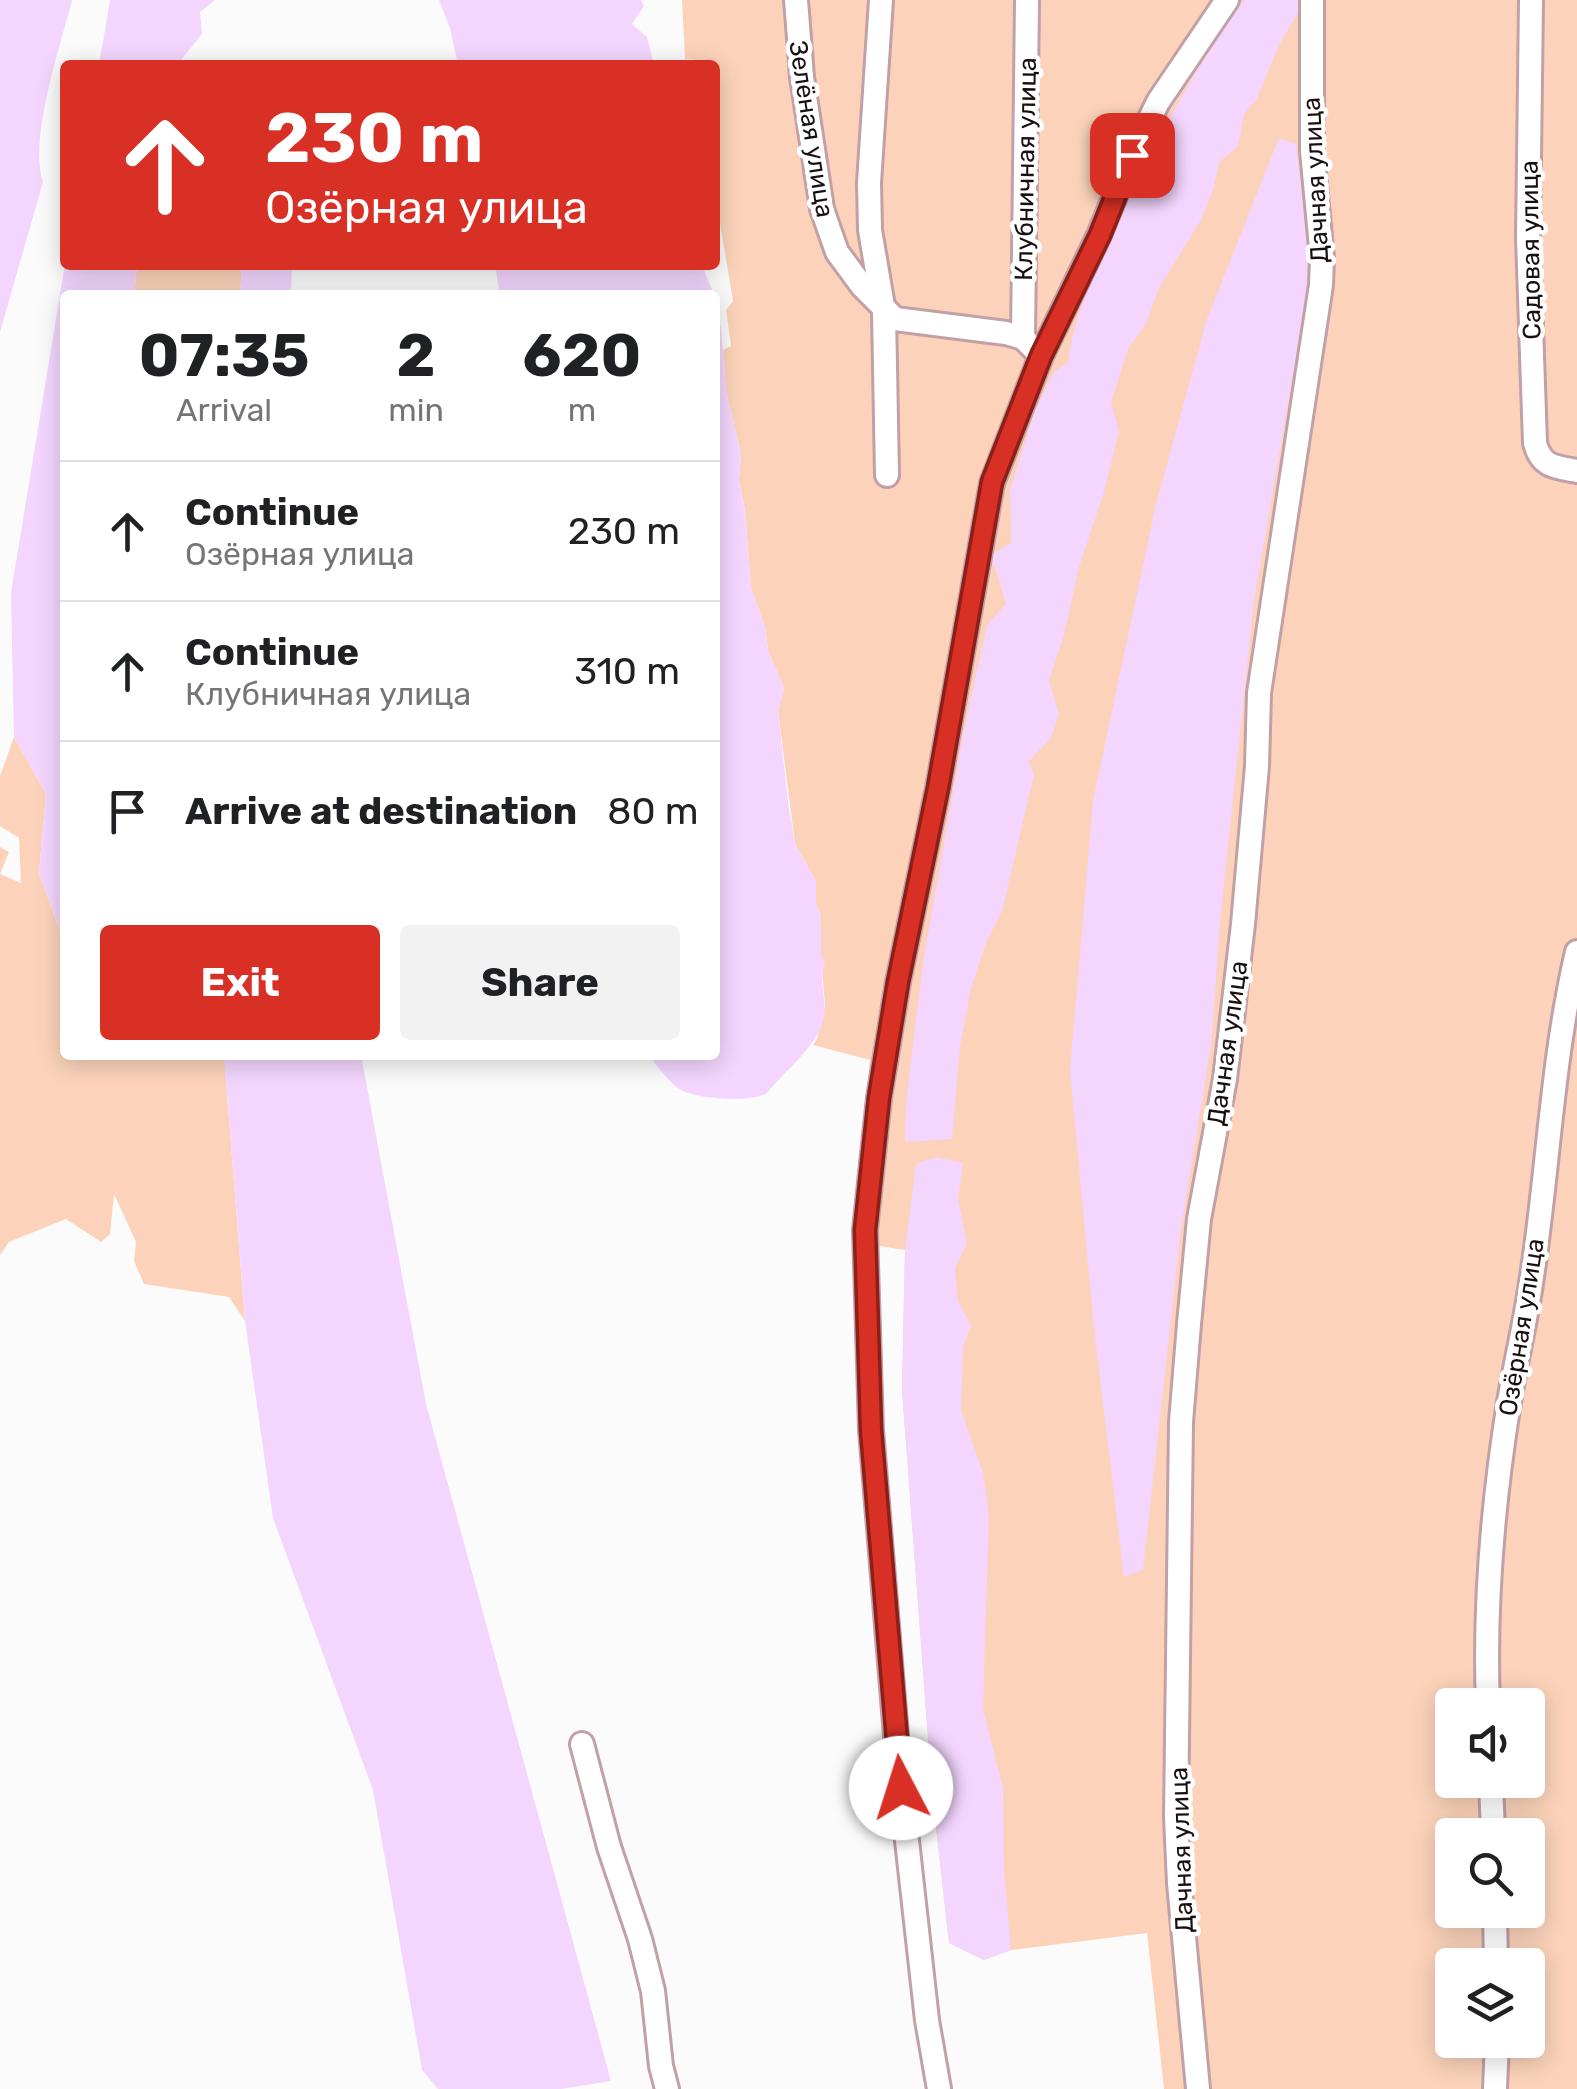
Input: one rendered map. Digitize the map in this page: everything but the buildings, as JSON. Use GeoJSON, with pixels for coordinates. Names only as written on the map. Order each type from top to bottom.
{"type":"FeatureCollection","features":[{"type":"Feature","properties":{"kind":"street","name":"Зелёная улица"},"geometry":{"type":"LineString","coordinates":[[796,0],[802,76],[828,233],[837,252],[884,312]]}},
{"type":"Feature","properties":{"kind":"street"},"geometry":{"type":"LineString","coordinates":[[882,0],[869,183],[870,230],[884,312],[888,475]]}},
{"type":"Feature","properties":{"kind":"street","name":"Клубничная улица"},"geometry":{"type":"LineString","coordinates":[[1023,338],[1026,0]]}},
{"type":"Feature","properties":{"kind":"street","name":"Клубничная улица"},"geometry":{"type":"LineString","coordinates":[[1041,356],[1158,102],[1227,0]]}},
{"type":"Feature","properties":{"kind":"street","name":"Дачная улица"},"geometry":{"type":"LineString","coordinates":[[1198,2089],[1176,1818],[1181,1422],[1199,1218],[1225,1079],[1243,924],[1258,693],[1320,285],[1322,258],[1311,119],[1312,0]]}},
{"type":"Feature","properties":{"kind":"street","name":"Садовая улица"},"geometry":{"type":"LineString","coordinates":[[1532,0],[1528,238],[1535,443],[1548,466],[1577,471]]}},
{"type":"Feature","properties":{"kind":"street"},"geometry":{"type":"LineString","coordinates":[[884,312],[911,324],[1006,333],[1023,338],[1041,356],[992,482],[982,522],[942,768],[898,982],[879,1098],[865,1230],[877,1521],[918,1942],[939,2089]]}},
{"type":"Feature","properties":{"kind":"street","name":"Озёрная улица"},"geometry":{"type":"LineString","coordinates":[[1488,1688],[1488,1596],[1494,1521],[1508,1407],[1530,1290],[1559,1050],[1577,952]]}},
{"type":"Feature","properties":{"kind":"street"},"geometry":{"type":"LineString","coordinates":[[582,1744],[609,1847],[640,1939],[653,1992],[667,2089]]}},
{"type":"Feature","properties":{"kind":"street"},"geometry":{"type":"LineString","coordinates":[[1495,2089],[1496,2058]]}},
{"type":"Feature","properties":{"kind":"shaded area"},"geometry":{"type":"Polygon","coordinates":[[[0,0],[72,0],[43,118],[39,164],[43,182],[0,332],[0,0]]]}},
{"type":"Feature","properties":{"kind":"shaded area"},"geometry":{"type":"Polygon","coordinates":[[[110,0],[215,0],[200,12],[202,34],[181,60],[100,60],[110,0]]]}},
{"type":"Feature","properties":{"kind":"shaded area"},"geometry":{"type":"Polygon","coordinates":[[[439,0],[641,0],[644,6],[632,24],[647,37],[653,60],[457,60],[439,0]]]}},
{"type":"Feature","properties":{"kind":"shaded area"},"geometry":{"type":"Polygon","coordinates":[[[682,0],[1577,0],[1577,2089],[1164,2089],[1147,1933],[1011,1950],[984,1960],[949,1943],[932,1791],[902,1390],[905,1250],[853,1242],[870,1060],[813,1045],[825,1006],[821,916],[816,904],[816,881],[795,844],[778,711],[784,688],[768,651],[765,627],[751,588],[739,479],[741,454],[726,391],[723,350],[731,346],[726,310],[733,301],[720,223],[720,60],[685,59],[682,0]]]}},
{"type":"Feature","properties":{"kind":"shaded area"},"geometry":{"type":"Polygon","coordinates":[[[1244,0],[1302,0],[1256,100],[1244,114],[1238,146],[1219,162],[1202,218],[1159,288],[1146,324],[1128,349],[1111,403],[1119,431],[1049,681],[1059,714],[1051,738],[1029,761],[1034,775],[1002,911],[971,988],[960,1046],[952,1139],[905,1142],[923,962],[963,736],[987,625],[1006,604],[991,555],[1011,543],[1010,490],[1035,411],[1054,372],[1068,362],[1083,301],[1125,205],[1180,100],[1244,0]]]}},
{"type":"Feature","properties":{"kind":"shaded area"},"geometry":{"type":"Polygon","coordinates":[[[1279,138],[1296,144],[1311,269],[1254,601],[1211,1046],[1181,1229],[1143,1570],[1124,1577],[1094,1329],[1070,1070],[1093,801],[1156,504],[1207,319],[1279,138]]]}},
{"type":"Feature","properties":{"kind":"shaded area"},"geometry":{"type":"Polygon","coordinates":[[[64,270],[136,270],[134,290],[61,290],[64,270]]]}},
{"type":"Feature","properties":{"kind":"shaded area"},"geometry":{"type":"Polygon","coordinates":[[[136,270],[242,270],[240,290],[134,290],[136,270]]]}},
{"type":"Feature","properties":{"kind":"shaded area"},"geometry":{"type":"Polygon","coordinates":[[[242,270],[292,270],[291,290],[240,290],[242,270]]]}},
{"type":"Feature","properties":{"kind":"shaded area"},"geometry":{"type":"Polygon","coordinates":[[[496,270],[704,270],[712,290],[499,290],[496,270]]]}},
{"type":"Feature","properties":{"kind":"shaded area"},"geometry":{"type":"Polygon","coordinates":[[[60,294],[60,931],[39,873],[46,794],[14,737],[11,593],[60,294]]]}},
{"type":"Feature","properties":{"kind":"shaded area"},"geometry":{"type":"Polygon","coordinates":[[[720,323],[726,391],[741,454],[739,479],[751,588],[765,627],[768,651],[784,688],[778,711],[795,844],[816,881],[825,963],[824,1018],[815,1038],[767,1093],[737,1099],[699,1096],[681,1090],[652,1060],[720,1060],[720,323]]]}},
{"type":"Feature","properties":{"kind":"shaded area"},"geometry":{"type":"Polygon","coordinates":[[[14,737],[46,794],[39,873],[60,931],[60,1060],[224,1060],[245,1321],[229,1297],[144,1284],[134,1261],[136,1242],[114,1194],[110,1234],[101,1242],[66,1219],[9,1242],[0,1255],[0,874],[21,883],[19,838],[0,826],[0,776],[14,737]]]}},
{"type":"Feature","properties":{"kind":"shaded area"},"geometry":{"type":"Polygon","coordinates":[[[0,847],[9,852],[0,874],[0,847]]]}},
{"type":"Feature","properties":{"kind":"shaded area"},"geometry":{"type":"Polygon","coordinates":[[[224,1060],[362,1060],[426,1404],[611,2081],[561,2089],[438,2089],[422,2070],[373,1790],[273,1518],[245,1321],[224,1060]]]}},
{"type":"Feature","properties":{"kind":"shaded area"},"geometry":{"type":"Polygon","coordinates":[[[936,1157],[963,1163],[958,1199],[967,1244],[955,1268],[958,1301],[971,1325],[963,1347],[961,1410],[983,1473],[989,1515],[983,1709],[1003,1788],[1004,1871],[1011,1950],[984,1960],[949,1943],[932,1791],[902,1390],[905,1250],[916,1164],[936,1157]]]}},
{"type":"Feature","properties":{"kind":"route"},"geometry":{"type":"LineString","coordinates":[[901,1788],[871,1430],[865,1230],[879,1098],[992,482],[1041,356],[1100,235],[1132,155]]}}]}
